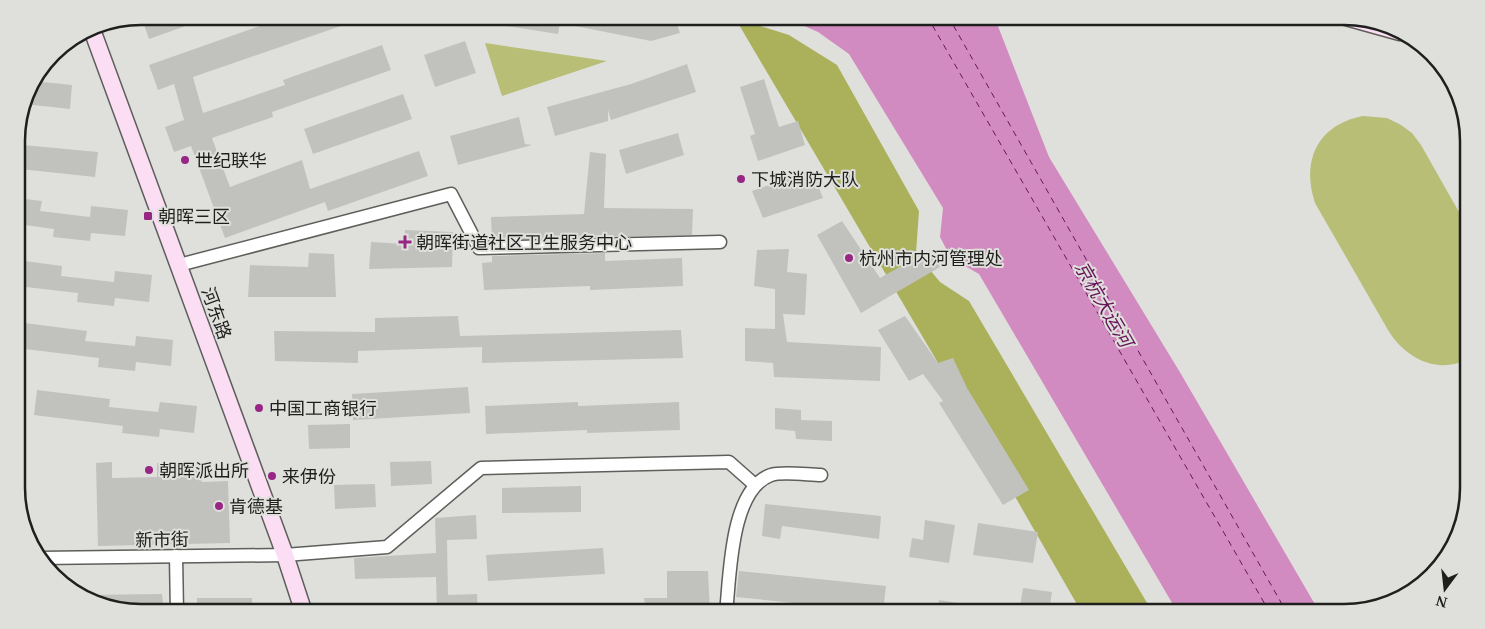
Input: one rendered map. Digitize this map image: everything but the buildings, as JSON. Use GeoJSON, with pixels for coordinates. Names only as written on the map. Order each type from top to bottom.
{"type":"FeatureCollection","features":[{"type":"Feature","properties":{"kind":"main road","name":"河东路"},"geometry":{"type":"LineString","coordinates":[[94,35],[285,555],[301,604]]}},
{"type":"Feature","properties":{"kind":"street"},"geometry":{"type":"LineString","coordinates":[[179,265],[451,194],[479,248],[720,242]]}},
{"type":"Feature","properties":{"kind":"street","name":"新市街"},"geometry":{"type":"LineString","coordinates":[[48,558],[285,555],[387,547],[481,468],[728,462],[755,485]]}},
{"type":"Feature","properties":{"kind":"street"},"geometry":{"type":"LineString","coordinates":[[727,604],[735,534],[742,509],[755,485],[772,475],[821,475]]}},
{"type":"Feature","properties":{"kind":"street"},"geometry":{"type":"LineString","coordinates":[[176,556],[177,604]]}},
{"type":"Feature","properties":{"kind":"green space"},"geometry":{"type":"Polygon","coordinates":[[[739,25],[757,25],[789,35],[837,65],[919,211],[916,253],[940,282],[969,301],[1148,604],[1077,604],[941,368],[739,25]]]}},
{"type":"Feature","properties":{"kind":"green space"},"geometry":{"type":"Polygon","coordinates":[[[485,43],[607,61],[502,96],[485,43]]]}},
{"type":"Feature","properties":{"kind":"green space"},"geometry":{"type":"Polygon","coordinates":[[[1363,116],[1387,118],[1412,133],[1421,145],[1460,214],[1460,362],[1445,365],[1434,364],[1423,361],[1403,349],[1388,330],[1315,203],[1310,173],[1316,147],[1334,127],[1363,116]]]}},
{"type":"Feature","properties":{"kind":"water","name":"京杭大运河"},"geometry":{"type":"Polygon","coordinates":[[[802,25],[998,25],[1049,157],[1181,374],[1315,604],[1173,604],[979,274],[951,258],[940,237],[943,208],[849,54],[818,32],[802,25]]]}},
{"type":"Feature","properties":{"kind":"ferry route"},"geometry":{"type":"LineString","coordinates":[[932,25],[1265,604]]}},
{"type":"Feature","properties":{"kind":"ferry route"},"geometry":{"type":"LineString","coordinates":[[953,25],[1282,604]]}},
{"type":"Feature","properties":{"kind":"place","name":"世纪联华"},"geometry":{"type":"Point","coordinates":[185,160]}},
{"type":"Feature","properties":{"kind":"place","name":"下城消防大队"},"geometry":{"type":"Point","coordinates":[741,179]}},
{"type":"Feature","properties":{"kind":"place","name":"朝晖三区"},"geometry":{"type":"Point","coordinates":[148,216]}},
{"type":"Feature","properties":{"kind":"place","name":"朝晖街道社区卫生服务中心"},"geometry":{"type":"Point","coordinates":[405,242]}},
{"type":"Feature","properties":{"kind":"place","name":"杭州市内河管理处"},"geometry":{"type":"Point","coordinates":[849,258]}},
{"type":"Feature","properties":{"kind":"place","name":"中国工商银行"},"geometry":{"type":"Point","coordinates":[259,408]}},
{"type":"Feature","properties":{"kind":"place","name":"朝晖派出所"},"geometry":{"type":"Point","coordinates":[149,470]}},
{"type":"Feature","properties":{"kind":"place","name":"来伊份"},"geometry":{"type":"Point","coordinates":[272,476]}},
{"type":"Feature","properties":{"kind":"place","name":"肯德基"},"geometry":{"type":"Point","coordinates":[219,506]}}]}
